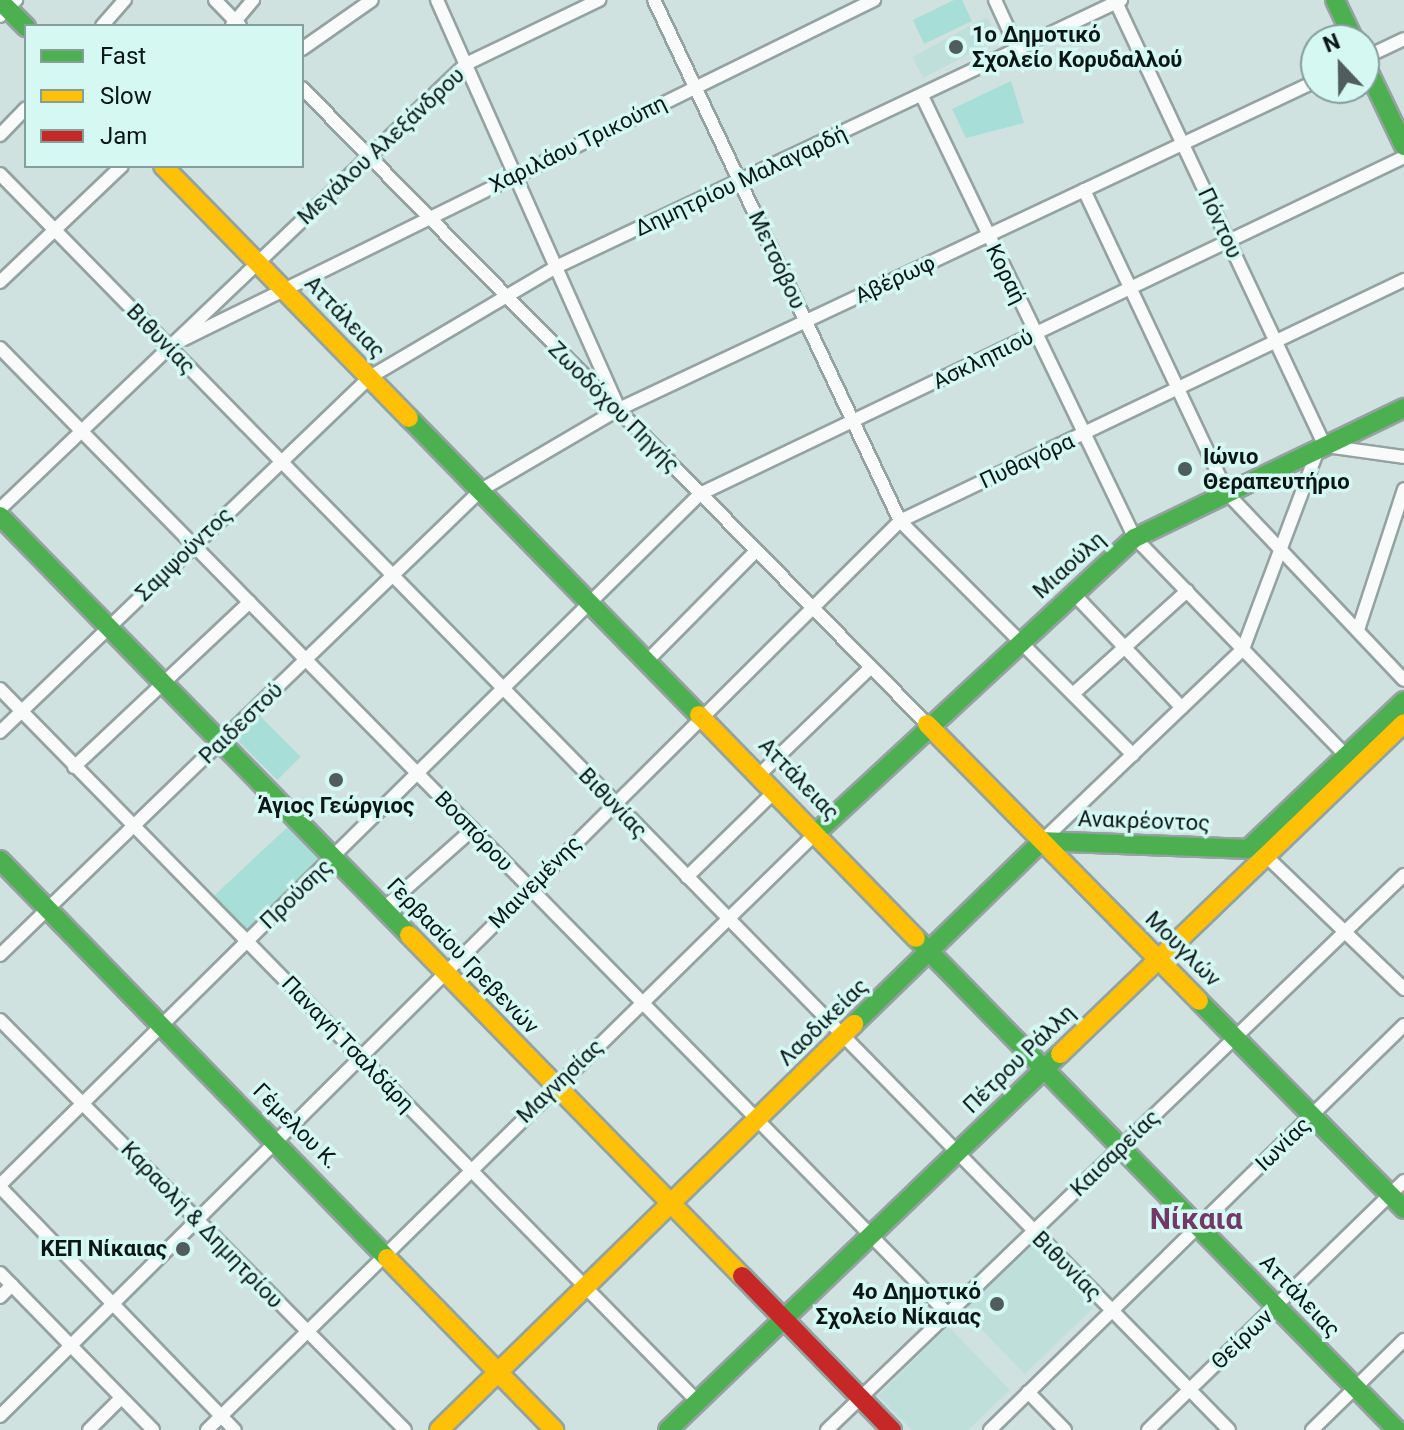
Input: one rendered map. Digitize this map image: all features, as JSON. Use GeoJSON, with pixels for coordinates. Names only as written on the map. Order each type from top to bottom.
{"type":"FeatureCollection","features":[{"type":"Feature","properties":{"kind":"main road"},"geometry":{"type":"LineString","coordinates":[[1335,0],[1346,24]]}},
{"type":"Feature","properties":{"kind":"main road"},"geometry":{"type":"LineString","coordinates":[[6,6],[24,25]]}},
{"type":"Feature","properties":{"kind":"main road"},"geometry":{"type":"LineString","coordinates":[[1380,94],[1404,146]]}},
{"type":"Feature","properties":{"kind":"main road","name":"Αττάλειας"},"geometry":{"type":"LineString","coordinates":[[165,168],[776,790],[1397,1430]]}},
{"type":"Feature","properties":{"kind":"main road","name":"Μιαούλη"},"geometry":{"type":"LineString","coordinates":[[817,832],[927,724],[1135,538],[1404,408]]}},
{"type":"Feature","properties":{"kind":"main road","name":"Γερβασίου Γρεβενών"},"geometry":{"type":"LineString","coordinates":[[0,516],[892,1430]]}},
{"type":"Feature","properties":{"kind":"main road"},"geometry":{"type":"LineString","coordinates":[[1346,756],[1404,701]]}},
{"type":"Feature","properties":{"kind":"main road","name":"Πέτρου Ράλλη"},"geometry":{"type":"LineString","coordinates":[[668,1430],[1404,723]]}},
{"type":"Feature","properties":{"kind":"main road","name":"Μουγλών"},"geometry":{"type":"LineString","coordinates":[[927,724],[1312,1115],[1400,1195]]}},
{"type":"Feature","properties":{"kind":"main road","name":"Ανακρέοντος"},"geometry":{"type":"LineString","coordinates":[[1042,841],[1244,849],[1346,756]]}},
{"type":"Feature","properties":{"kind":"main road","name":"Λαοδικείας"},"geometry":{"type":"LineString","coordinates":[[439,1430],[1042,841]]}},
{"type":"Feature","properties":{"kind":"main road","name":"Γέμελου Κ."},"geometry":{"type":"LineString","coordinates":[[0,860],[502,1369],[554,1430]]}},
{"type":"Feature","properties":{"kind":"street"},"geometry":{"type":"LineString","coordinates":[[104,24],[125,0]]}},
{"type":"Feature","properties":{"kind":"street"},"geometry":{"type":"LineString","coordinates":[[215,0],[235,24],[253,0]]}},
{"type":"Feature","properties":{"kind":"street"},"geometry":{"type":"LineString","coordinates":[[304,48],[372,0]]}},
{"type":"Feature","properties":{"kind":"street"},"geometry":{"type":"LineString","coordinates":[[437,0],[619,409]]}},
{"type":"Feature","properties":{"kind":"street","name":"Μεγάλου Αλεξάνδρου"},"geometry":{"type":"LineString","coordinates":[[0,509],[466,64],[599,0]]}},
{"type":"Feature","properties":{"kind":"street","name":"Μετσόβου"},"geometry":{"type":"LineString","coordinates":[[654,0],[900,521]]}},
{"type":"Feature","properties":{"kind":"street","name":"Χαριλάου Τρικούπη"},"geometry":{"type":"LineString","coordinates":[[169,347],[282,287],[874,0]]}},
{"type":"Feature","properties":{"kind":"street"},"geometry":{"type":"LineString","coordinates":[[995,0],[1018,50]]}},
{"type":"Feature","properties":{"kind":"street","name":"Δημητρίου Μαλαγαρδή"},"geometry":{"type":"LineString","coordinates":[[370,377],[501,295],[556,267],[740,183],[1118,1]]}},
{"type":"Feature","properties":{"kind":"street","name":"Πόντου"},"geometry":{"type":"LineString","coordinates":[[1118,1],[1322,447]]}},
{"type":"Feature","properties":{"kind":"street"},"geometry":{"type":"LineString","coordinates":[[1380,52],[1404,39]]}},
{"type":"Feature","properties":{"kind":"street","name":"Αβέρωφ"},"geometry":{"type":"LineString","coordinates":[[481,490],[619,409],[1300,88]]}},
{"type":"Feature","properties":{"kind":"street","name":"Ζωοδόχου Πηγής"},"geometry":{"type":"LineString","coordinates":[[304,90],[501,295],[619,409],[927,724]]}},
{"type":"Feature","properties":{"kind":"street","name":"Κοραή"},"geometry":{"type":"LineString","coordinates":[[922,96],[1135,538],[1346,756]]}},
{"type":"Feature","properties":{"kind":"street"},"geometry":{"type":"LineString","coordinates":[[0,135],[24,110]]}},
{"type":"Feature","properties":{"kind":"street","name":"Ασκληπιού"},"geometry":{"type":"LineString","coordinates":[[590,601],[700,494],[1404,157]]}},
{"type":"Feature","properties":{"kind":"street"},"geometry":{"type":"LineString","coordinates":[[0,282],[120,168]]}},
{"type":"Feature","properties":{"kind":"street","name":"Βιθυνίας"},"geometry":{"type":"LineString","coordinates":[[0,174],[503,688],[613,805],[728,918],[1229,1430]]}},
{"type":"Feature","properties":{"kind":"street"},"geometry":{"type":"LineString","coordinates":[[1084,190],[1227,493],[1404,680]]}},
{"type":"Feature","properties":{"kind":"street","name":"Πυθαγόρα"},"geometry":{"type":"LineString","coordinates":[[702,715],[810,605],[900,521],[1179,391],[1404,280]]}},
{"type":"Feature","properties":{"kind":"street","name":"Βοσπόρου"},"geometry":{"type":"LineString","coordinates":[[0,348],[948,1314]]}},
{"type":"Feature","properties":{"kind":"street","name":"Σαμψούντος"},"geometry":{"type":"LineString","coordinates":[[0,732],[370,377]]}},
{"type":"Feature","properties":{"kind":"street"},"geometry":{"type":"LineString","coordinates":[[1243,649],[1322,447],[1404,457]]}},
{"type":"Feature","properties":{"kind":"street"},"geometry":{"type":"LineString","coordinates":[[1358,630],[1404,489]]}},
{"type":"Feature","properties":{"kind":"street","name":"Ραιδεστού"},"geometry":{"type":"LineString","coordinates":[[0,955],[481,490]]}},
{"type":"Feature","properties":{"kind":"street"},"geometry":{"type":"LineString","coordinates":[[900,521],[1133,755]]}},
{"type":"Feature","properties":{"kind":"street"},"geometry":{"type":"LineString","coordinates":[[648,660],[756,551]]}},
{"type":"Feature","properties":{"kind":"street"},"geometry":{"type":"LineString","coordinates":[[1073,694],[1187,591]]}},
{"type":"Feature","properties":{"kind":"street"},"geometry":{"type":"LineString","coordinates":[[1073,593],[1182,708]]}},
{"type":"Feature","properties":{"kind":"street","name":"Προύσης"},"geometry":{"type":"LineString","coordinates":[[0,1186],[590,601]]}},
{"type":"Feature","properties":{"kind":"street"},"geometry":{"type":"LineString","coordinates":[[74,767],[250,602]]}},
{"type":"Feature","properties":{"kind":"street","name":"Λαοδικείας"},"geometry":{"type":"LineString","coordinates":[[1042,841],[1243,649]]}},
{"type":"Feature","properties":{"kind":"street"},"geometry":{"type":"LineString","coordinates":[[760,774],[871,667]]}},
{"type":"Feature","properties":{"kind":"street","name":"Παναγή Τσαλδάρη"},"geometry":{"type":"LineString","coordinates":[[0,689],[697,1401]]}},
{"type":"Feature","properties":{"kind":"street","name":"Μαινεμένης"},"geometry":{"type":"LineString","coordinates":[[0,1416],[200,1220],[702,715]]}},
{"type":"Feature","properties":{"kind":"street"},"geometry":{"type":"LineString","coordinates":[[687,877],[776,790]]}},
{"type":"Feature","properties":{"kind":"street"},"geometry":{"type":"LineString","coordinates":[[383,909],[473,829]]}},
{"type":"Feature","properties":{"kind":"street","name":"Μαγνησίας"},"geometry":{"type":"LineString","coordinates":[[207,1430],[555,1085],[817,832]]}},
{"type":"Feature","properties":{"kind":"street"},"geometry":{"type":"LineString","coordinates":[[1266,856],[1404,989]]}},
{"type":"Feature","properties":{"kind":"street","name":"Καισαρείας"},"geometry":{"type":"LineString","coordinates":[[827,1430],[1404,875]]}},
{"type":"Feature","properties":{"kind":"street","name":"Καραολή & Δημητρίου"},"geometry":{"type":"LineString","coordinates":[[0,1020],[200,1220],[306,1334],[405,1430]]}},
{"type":"Feature","properties":{"kind":"street","name":"Ιωνίας"},"geometry":{"type":"LineString","coordinates":[[990,1430],[1404,1025]]}},
{"type":"Feature","properties":{"kind":"street"},"geometry":{"type":"LineString","coordinates":[[0,1186],[235,1430]]}},
{"type":"Feature","properties":{"kind":"street","name":"Θείρων"},"geometry":{"type":"LineString","coordinates":[[1148,1430],[1276,1306],[1400,1195]]}},
{"type":"Feature","properties":{"kind":"street"},"geometry":{"type":"LineString","coordinates":[[0,1273],[153,1430]]}},
{"type":"Feature","properties":{"kind":"street"},"geometry":{"type":"LineString","coordinates":[[0,1297],[12,1285]]}},
{"type":"Feature","properties":{"kind":"street"},"geometry":{"type":"LineString","coordinates":[[1312,1430],[1404,1341]]}},
{"type":"Feature","properties":{"kind":"street"},"geometry":{"type":"LineString","coordinates":[[1028,1392],[1065,1430]]}},
{"type":"Feature","properties":{"kind":"street"},"geometry":{"type":"LineString","coordinates":[[89,1430],[121,1398]]}},
{"type":"Feature","properties":{"kind":"shaded area"},"geometry":{"type":"Polygon","coordinates":[[[954,0],[962,0],[972,21],[924,44],[913,20],[954,0]]]}},
{"type":"Feature","properties":{"kind":"shaded area","name":"1o Δημοτικό Σχολείο Κορυδαλλού"},"geometry":{"type":"Polygon","coordinates":[[[987,17],[998,38],[923,78],[912,57],[987,17]]]}},
{"type":"Feature","properties":{"kind":"shaded area"},"geometry":{"type":"Polygon","coordinates":[[[1011,81],[1024,123],[966,138],[952,109],[1011,81]]]}},
{"type":"Feature","properties":{"kind":"shaded area"},"geometry":{"type":"Polygon","coordinates":[[[259,715],[301,757],[277,780],[236,738],[259,715]]]}},
{"type":"Feature","properties":{"kind":"shaded area"},"geometry":{"type":"Polygon","coordinates":[[[293,822],[327,859],[248,932],[214,896],[293,822]]]}},
{"type":"Feature","properties":{"kind":"shaded area"},"geometry":{"type":"Polygon","coordinates":[[[1032,1245],[1093,1308],[1025,1374],[964,1311],[1032,1245]]]}},
{"type":"Feature","properties":{"kind":"shaded area"},"geometry":{"type":"Polygon","coordinates":[[[948,1326],[1010,1390],[968,1430],[912,1430],[878,1396],[948,1326]]]}},
{"type":"Feature","properties":{"kind":"traffic: fast"},"geometry":{"type":"LineString","coordinates":[[1335,0],[1346,24]]}},
{"type":"Feature","properties":{"kind":"traffic: fast"},"geometry":{"type":"LineString","coordinates":[[0,1],[24,25]]}},
{"type":"Feature","properties":{"kind":"traffic: fast"},"geometry":{"type":"LineString","coordinates":[[1380,96],[1404,146]]}},
{"type":"Feature","properties":{"kind":"traffic: fast"},"geometry":{"type":"LineString","coordinates":[[817,832],[1135,538],[1404,408]]}},
{"type":"Feature","properties":{"kind":"traffic: fast"},"geometry":{"type":"LineString","coordinates":[[409,418],[699,715]]}},
{"type":"Feature","properties":{"kind":"traffic: fast"},"geometry":{"type":"LineString","coordinates":[[0,516],[409,935]]}},
{"type":"Feature","properties":{"kind":"traffic: fast"},"geometry":{"type":"LineString","coordinates":[[854,1024],[1042,841],[1248,849],[1404,701]]}},
{"type":"Feature","properties":{"kind":"traffic: fast"},"geometry":{"type":"LineString","coordinates":[[0,860],[387,1258]]}},
{"type":"Feature","properties":{"kind":"traffic: fast"},"geometry":{"type":"LineString","coordinates":[[916,938],[1397,1430]]}},
{"type":"Feature","properties":{"kind":"traffic: fast"},"geometry":{"type":"LineString","coordinates":[[1199,1001],[1404,1209]]}},
{"type":"Feature","properties":{"kind":"traffic: fast"},"geometry":{"type":"LineString","coordinates":[[668,1430],[1060,1054]]}},
{"type":"Feature","properties":{"kind":"traffic: slow"},"geometry":{"type":"LineString","coordinates":[[165,168],[409,418]]}},
{"type":"Feature","properties":{"kind":"traffic: slow"},"geometry":{"type":"LineString","coordinates":[[699,715],[916,938]]}},
{"type":"Feature","properties":{"kind":"traffic: slow"},"geometry":{"type":"LineString","coordinates":[[1060,1054],[1404,723]]}},
{"type":"Feature","properties":{"kind":"traffic: slow"},"geometry":{"type":"LineString","coordinates":[[927,724],[1199,1001]]}},
{"type":"Feature","properties":{"kind":"traffic: slow"},"geometry":{"type":"LineString","coordinates":[[409,935],[742,1276]]}},
{"type":"Feature","properties":{"kind":"traffic: slow"},"geometry":{"type":"LineString","coordinates":[[439,1430],[854,1024]]}},
{"type":"Feature","properties":{"kind":"traffic: slow"},"geometry":{"type":"LineString","coordinates":[[387,1258],[554,1430]]}},
{"type":"Feature","properties":{"kind":"traffic: jam"},"geometry":{"type":"LineString","coordinates":[[742,1276],[892,1430]]}},
{"type":"Feature","properties":{"kind":"place","name":"1o Δημοτικό Σχολείο Κορυδαλλού"},"geometry":{"type":"Point","coordinates":[956,47]}},
{"type":"Feature","properties":{"kind":"place","name":"Ιώνιο Θεραπευτήριο"},"geometry":{"type":"Point","coordinates":[1185,469]}},
{"type":"Feature","properties":{"kind":"place","name":"Άγιος Γεώργιος"},"geometry":{"type":"Point","coordinates":[336,780]}},
{"type":"Feature","properties":{"kind":"place","name":"ΚΕΠ Νίκαιας"},"geometry":{"type":"Point","coordinates":[183,1249]}},
{"type":"Feature","properties":{"kind":"place","name":"4ο Δημοτικό Σχολείο Νίκαιας"},"geometry":{"type":"Point","coordinates":[997,1304]}},
{"type":"Feature","properties":{"kind":"district","name":"Νίκαια"},"geometry":{"type":"Point","coordinates":[1196,1219]}}]}
